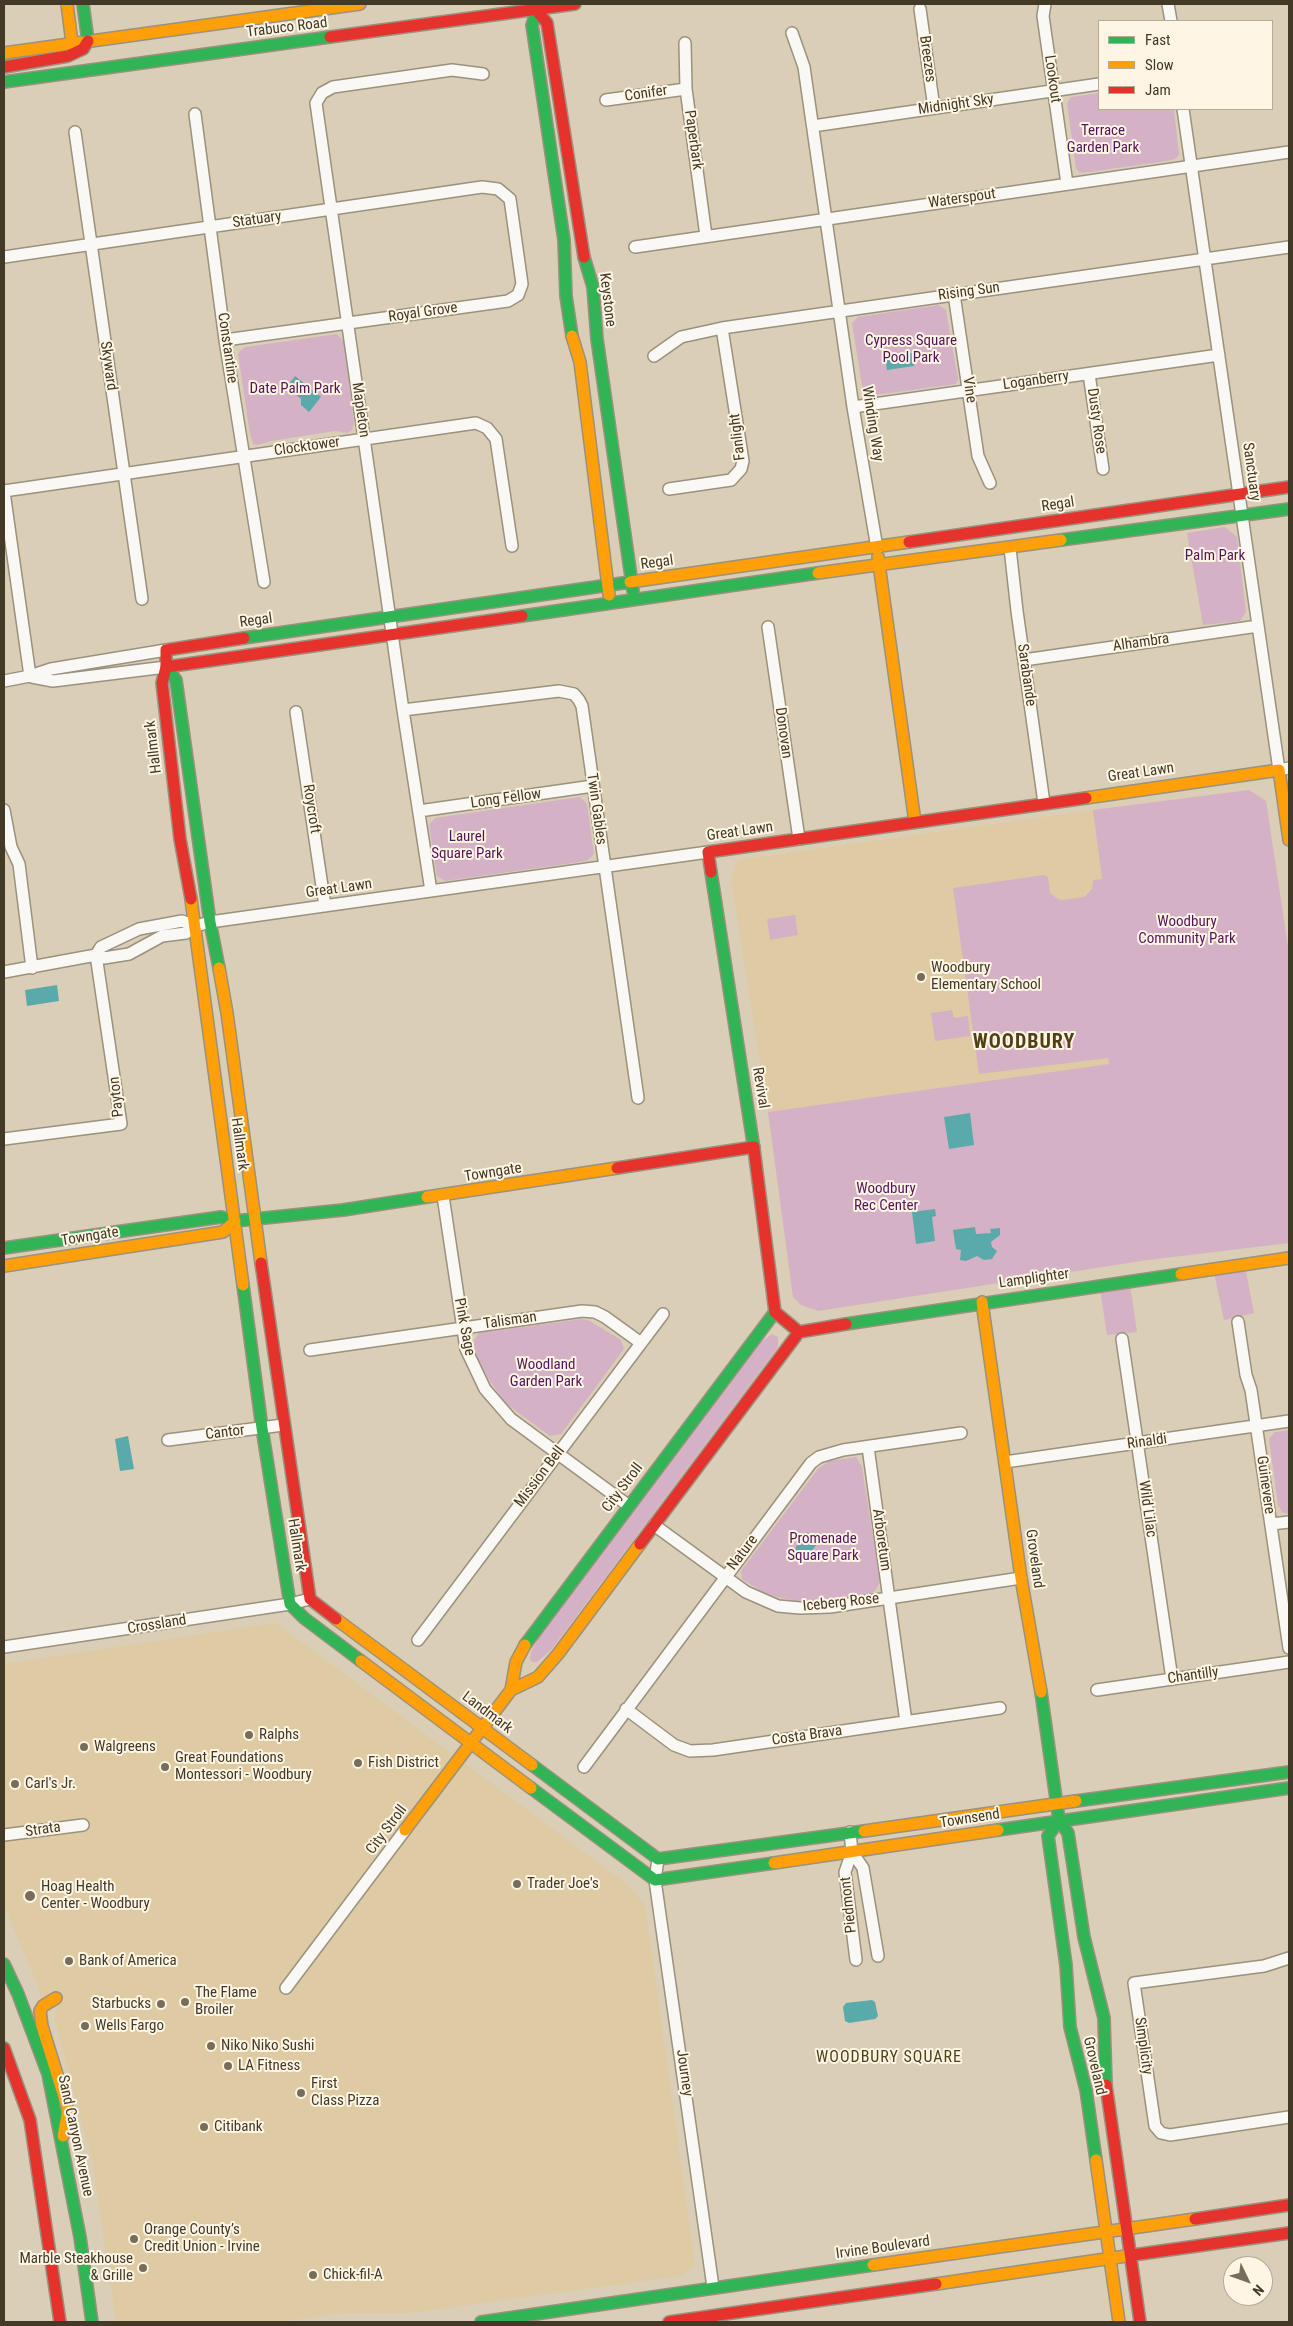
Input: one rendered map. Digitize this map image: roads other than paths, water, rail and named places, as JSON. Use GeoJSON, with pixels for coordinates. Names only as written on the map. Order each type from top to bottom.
{"type":"FeatureCollection","features":[{"type":"Feature","properties":{"kind":"street"},"geometry":{"type":"LineString","coordinates":[[67,4],[72,43]]}},
{"type":"Feature","properties":{"kind":"street"},"geometry":{"type":"LineString","coordinates":[[4,66],[68,56],[83,49],[88,41],[83,4]]}},
{"type":"Feature","properties":{"kind":"street","name":"Trabuco Road"},"geometry":{"type":"LineString","coordinates":[[4,53],[360,4]]}},
{"type":"Feature","properties":{"kind":"street","name":"Trabuco Road"},"geometry":{"type":"LineString","coordinates":[[4,82],[536,7],[575,4]]}},
{"type":"Feature","properties":{"kind":"street","name":"Lookout"},"geometry":{"type":"LineString","coordinates":[[1045,4],[1043,16],[1067,184]]}},
{"type":"Feature","properties":{"kind":"street"},"geometry":{"type":"LineString","coordinates":[[1168,4],[1171,20]]}},
{"type":"Feature","properties":{"kind":"street"},"geometry":{"type":"LineString","coordinates":[[536,7],[532,25],[564,240],[566,296],[571,332],[580,362],[610,602]]}},
{"type":"Feature","properties":{"kind":"street","name":"Keystone"},"geometry":{"type":"LineString","coordinates":[[536,7],[547,23],[582,249],[593,287],[597,339],[634,598]]}},
{"type":"Feature","properties":{"kind":"street","name":"Breezes"},"geometry":{"type":"LineString","coordinates":[[920,9],[934,108]]}},
{"type":"Feature","properties":{"kind":"street","name":"Winding Way"},"geometry":{"type":"LineString","coordinates":[[792,33],[804,68],[853,408],[880,565],[915,822]]}},
{"type":"Feature","properties":{"kind":"street","name":"Paperbark"},"geometry":{"type":"LineString","coordinates":[[685,44],[686,88],[706,236]]}},
{"type":"Feature","properties":{"kind":"street","name":"Mapleton"},"geometry":{"type":"LineString","coordinates":[[431,891],[403,710],[316,104],[322,94],[333,87],[452,70],[483,74]]}},
{"type":"Feature","properties":{"kind":"street","name":"Midnight Sky"},"geometry":{"type":"LineString","coordinates":[[813,126],[1098,84]]}},
{"type":"Feature","properties":{"kind":"street","name":"Conifer"},"geometry":{"type":"LineString","coordinates":[[606,100],[686,88]]}},
{"type":"Feature","properties":{"kind":"street","name":"Sanctuary"},"geometry":{"type":"LineString","coordinates":[[1183,110],[1258,626],[1284,769],[1289,840]]}},
{"type":"Feature","properties":{"kind":"street","name":"Constantine"},"geometry":{"type":"LineString","coordinates":[[195,114],[225,340],[264,582]]}},
{"type":"Feature","properties":{"kind":"street","name":"Skyward"},"geometry":{"type":"LineString","coordinates":[[75,132],[142,598]]}},
{"type":"Feature","properties":{"kind":"street","name":"Waterspout"},"geometry":{"type":"LineString","coordinates":[[635,246],[1289,152]]}},
{"type":"Feature","properties":{"kind":"street","name":"Statuary"},"geometry":{"type":"LineString","coordinates":[[4,257],[482,187],[498,188],[508,195]]}},
{"type":"Feature","properties":{"kind":"street","name":"Royal Grove"},"geometry":{"type":"LineString","coordinates":[[225,340],[508,301],[518,295],[522,279],[512,208],[508,195]]}},
{"type":"Feature","properties":{"kind":"street","name":"Rising Sun"},"geometry":{"type":"LineString","coordinates":[[654,356],[681,337],[722,328],[1289,247]]}},
{"type":"Feature","properties":{"kind":"street","name":"Vine"},"geometry":{"type":"LineString","coordinates":[[954,294],[978,456],[990,483]]}},
{"type":"Feature","properties":{"kind":"street","name":"Fanlight"},"geometry":{"type":"LineString","coordinates":[[669,489],[730,480],[741,469],[742,461],[722,328]]}},
{"type":"Feature","properties":{"kind":"street","name":"Loganberry"},"geometry":{"type":"LineString","coordinates":[[853,408],[1219,355]]}},
{"type":"Feature","properties":{"kind":"street","name":"Dusty Rose"},"geometry":{"type":"LineString","coordinates":[[1089,374],[1103,469]]}},
{"type":"Feature","properties":{"kind":"street","name":"Clocktower"},"geometry":{"type":"LineString","coordinates":[[4,492],[123,472],[476,423],[487,428],[496,439],[512,546]]}},
{"type":"Feature","properties":{"kind":"street","name":"Regal"},"geometry":{"type":"LineString","coordinates":[[4,681],[30,676],[50,669],[166,650],[1289,487]]}},
{"type":"Feature","properties":{"kind":"street"},"geometry":{"type":"LineString","coordinates":[[4,492],[30,676]]}},
{"type":"Feature","properties":{"kind":"street","name":"Regal"},"geometry":{"type":"LineString","coordinates":[[30,676],[53,681],[166,667],[393,636],[634,598],[1289,509]]}},
{"type":"Feature","properties":{"kind":"street","name":"Sarabande"},"geometry":{"type":"LineString","coordinates":[[1010,548],[1044,803]]}},
{"type":"Feature","properties":{"kind":"street","name":"Alhambra"},"geometry":{"type":"LineString","coordinates":[[1024,660],[1258,626]]}},
{"type":"Feature","properties":{"kind":"street","name":"Donovan"},"geometry":{"type":"LineString","coordinates":[[768,627],[799,839]]}},
{"type":"Feature","properties":{"kind":"street","name":"Hallmark"},"geometry":{"type":"LineString","coordinates":[[166,650],[166,667],[162,683],[181,846],[196,926],[262,1428],[290,1604]]}},
{"type":"Feature","properties":{"kind":"street","name":"Hallmark"},"geometry":{"type":"LineString","coordinates":[[166,667],[176,680],[210,922],[227,1012],[283,1424],[310,1599]]}},
{"type":"Feature","properties":{"kind":"street","name":"Twin Gables"},"geometry":{"type":"LineString","coordinates":[[403,710],[559,691],[574,694],[582,706],[638,1098]]}},
{"type":"Feature","properties":{"kind":"street","name":"Roycroft"},"geometry":{"type":"LineString","coordinates":[[296,712],[325,906]]}},
{"type":"Feature","properties":{"kind":"street","name":"Great Lawn"},"geometry":{"type":"LineString","coordinates":[[196,926],[210,922],[1284,769]]}},
{"type":"Feature","properties":{"kind":"street","name":"Long Fellow"},"geometry":{"type":"LineString","coordinates":[[419,811],[593,786]]}},
{"type":"Feature","properties":{"kind":"street"},"geometry":{"type":"LineString","coordinates":[[4,810],[11,846],[19,864],[32,968]]}},
{"type":"Feature","properties":{"kind":"street","name":"Revival"},"geometry":{"type":"LineString","coordinates":[[708,852],[754,1147],[775,1312]]}},
{"type":"Feature","properties":{"kind":"street"},"geometry":{"type":"LineString","coordinates":[[96,954],[101,947],[139,929],[182,921],[196,926]]}},
{"type":"Feature","properties":{"kind":"street"},"geometry":{"type":"LineString","coordinates":[[4,972],[96,954],[104,958],[129,954],[162,936],[186,933],[196,926]]}},
{"type":"Feature","properties":{"kind":"street","name":"Payton"},"geometry":{"type":"LineString","coordinates":[[4,1139],[121,1124],[96,954]]}},
{"type":"Feature","properties":{"kind":"street","name":"Towngate"},"geometry":{"type":"LineString","coordinates":[[4,1248],[221,1217],[235,1221],[256,1220],[443,1196],[754,1147]]}},
{"type":"Feature","properties":{"kind":"street","name":"Pink Sage"},"geometry":{"type":"LineString","coordinates":[[443,1196],[462,1328],[471,1363],[493,1401],[511,1418],[628,1506]]}},
{"type":"Feature","properties":{"kind":"street","name":"Towngate"},"geometry":{"type":"LineString","coordinates":[[4,1266],[224,1232],[235,1221]]}},
{"type":"Feature","properties":{"kind":"street","name":"Lamplighter"},"geometry":{"type":"LineString","coordinates":[[799,1332],[982,1302],[1289,1258]]}},
{"type":"Feature","properties":{"kind":"street","name":"Groveland"},"geometry":{"type":"LineString","coordinates":[[982,1302],[1021,1578],[1058,1803],[1059,1820],[1068,1833],[1084,1937],[1104,2018],[1106,2087],[1128,2228],[1140,2322]]}},
{"type":"Feature","properties":{"kind":"street","name":"Talisman"},"geometry":{"type":"LineString","coordinates":[[310,1350],[582,1311],[595,1312],[605,1317],[641,1343]]}},
{"type":"Feature","properties":{"kind":"street"},"geometry":{"type":"LineString","coordinates":[[775,1312],[799,1332]]}},
{"type":"Feature","properties":{"kind":"street","name":"City Stroll"},"geometry":{"type":"LineString","coordinates":[[511,1690],[516,1662],[528,1638],[775,1312]]}},
{"type":"Feature","properties":{"kind":"street","name":"Mission Bell"},"geometry":{"type":"LineString","coordinates":[[418,1640],[663,1314]]}},
{"type":"Feature","properties":{"kind":"street","name":"Guinevere"},"geometry":{"type":"LineString","coordinates":[[1238,1322],[1256,1426],[1289,1648]]}},
{"type":"Feature","properties":{"kind":"street","name":"City Stroll"},"geometry":{"type":"LineString","coordinates":[[286,1988],[511,1690],[538,1677],[799,1332]]}},
{"type":"Feature","properties":{"kind":"street","name":"Wild Lilac"},"geometry":{"type":"LineString","coordinates":[[1122,1339],[1172,1679]]}},
{"type":"Feature","properties":{"kind":"street","name":"Rinaldi"},"geometry":{"type":"LineString","coordinates":[[1005,1462],[1289,1421]]}},
{"type":"Feature","properties":{"kind":"street","name":"Cantor"},"geometry":{"type":"LineString","coordinates":[[168,1440],[283,1424]]}},
{"type":"Feature","properties":{"kind":"street","name":"Nature"},"geometry":{"type":"LineString","coordinates":[[584,1767],[812,1463],[819,1457],[833,1452],[961,1433]]}},
{"type":"Feature","properties":{"kind":"street","name":"Arboretum"},"geometry":{"type":"LineString","coordinates":[[868,1447],[906,1722]]}},
{"type":"Feature","properties":{"kind":"street"},"geometry":{"type":"LineString","coordinates":[[1271,1524],[1289,1522]]}},
{"type":"Feature","properties":{"kind":"street","name":"Iceberg Rose"},"geometry":{"type":"LineString","coordinates":[[654,1525],[746,1592],[778,1606],[800,1608],[830,1606],[1021,1578]]}},
{"type":"Feature","properties":{"kind":"street","name":"Crossland"},"geometry":{"type":"LineString","coordinates":[[4,1647],[290,1604],[310,1599]]}},
{"type":"Feature","properties":{"kind":"street","name":"Landmark"},"geometry":{"type":"LineString","coordinates":[[310,1599],[658,1859]]}},
{"type":"Feature","properties":{"kind":"street"},"geometry":{"type":"LineString","coordinates":[[290,1604],[305,1619],[469,1744],[655,1880]]}},
{"type":"Feature","properties":{"kind":"street","name":"Chantilly"},"geometry":{"type":"LineString","coordinates":[[1097,1690],[1289,1662]]}},
{"type":"Feature","properties":{"kind":"street","name":"Costa Brava"},"geometry":{"type":"LineString","coordinates":[[626,1709],[674,1745],[690,1751],[713,1750],[1000,1708]]}},
{"type":"Feature","properties":{"kind":"street","name":"Townsend"},"geometry":{"type":"LineString","coordinates":[[658,1859],[1289,1772]]}},
{"type":"Feature","properties":{"kind":"street","name":"Townsend"},"geometry":{"type":"LineString","coordinates":[[655,1880],[1289,1788]]}},
{"type":"Feature","properties":{"kind":"street","name":"Groveland"},"geometry":{"type":"LineString","coordinates":[[1059,1820],[1048,1836],[1066,1964],[1070,2027],[1086,2090],[1119,2322]]}},
{"type":"Feature","properties":{"kind":"street","name":"Strata"},"geometry":{"type":"LineString","coordinates":[[4,1835],[83,1825]]}},
{"type":"Feature","properties":{"kind":"street","name":"Piedmont"},"geometry":{"type":"LineString","coordinates":[[850,1832],[852,1852],[845,1872],[856,1960]]}},
{"type":"Feature","properties":{"kind":"street","name":"Piedmont"},"geometry":{"type":"LineString","coordinates":[[852,1852],[863,1868],[878,1956]]}},
{"type":"Feature","properties":{"kind":"street","name":"Journey"},"geometry":{"type":"LineString","coordinates":[[658,1859],[655,1880],[713,2288]]}},
{"type":"Feature","properties":{"kind":"street","name":"Simplicity"},"geometry":{"type":"LineString","coordinates":[[1289,1958],[1264,1966],[1134,1983],[1155,2126],[1161,2133],[1170,2135],[1289,2117]]}},
{"type":"Feature","properties":{"kind":"street","name":"Sand Canyon Avenue"},"geometry":{"type":"LineString","coordinates":[[4,1964],[18,1994],[48,2074],[80,2237],[92,2322]]}},
{"type":"Feature","properties":{"kind":"street"},"geometry":{"type":"LineString","coordinates":[[56,1998],[43,2006],[40,2011],[42,2026],[68,2110],[62,2140]]}},
{"type":"Feature","properties":{"kind":"street"},"geometry":{"type":"LineString","coordinates":[[4,2048],[30,2120],[60,2322]]}},
{"type":"Feature","properties":{"kind":"street","name":"Irvine Boulevard"},"geometry":{"type":"LineString","coordinates":[[481,2322],[1289,2205]]}},
{"type":"Feature","properties":{"kind":"street"},"geometry":{"type":"LineString","coordinates":[[669,2322],[1289,2233]]}},
{"type":"Feature","properties":{"kind":"water"},"geometry":{"type":"Polygon","coordinates":[[[912,353],[914,366],[887,370],[885,357],[912,353]]]}},
{"type":"Feature","properties":{"kind":"water"},"geometry":{"type":"Polygon","coordinates":[[[295,376],[321,397],[309,412],[301,405],[301,399],[287,387],[295,376]]]}},
{"type":"Feature","properties":{"kind":"water"},"geometry":{"type":"Polygon","coordinates":[[[57,985],[59,1001],[27,1006],[25,990],[57,985]]]}},
{"type":"Feature","properties":{"kind":"water"},"geometry":{"type":"Polygon","coordinates":[[[970,1113],[974,1145],[949,1149],[944,1117],[970,1113]]]}},
{"type":"Feature","properties":{"kind":"water"},"geometry":{"type":"Polygon","coordinates":[[[935,1209],[936,1216],[932,1217],[935,1241],[916,1244],[912,1212],[935,1209]]]}},
{"type":"Feature","properties":{"kind":"water"},"geometry":{"type":"Polygon","coordinates":[[[975,1227],[976,1234],[991,1233],[990,1229],[1000,1228],[1000,1235],[991,1242],[992,1247],[997,1251],[992,1259],[984,1260],[977,1256],[966,1261],[960,1260],[961,1250],[956,1249],[953,1230],[975,1227]]]}},
{"type":"Feature","properties":{"kind":"water"},"geometry":{"type":"Polygon","coordinates":[[[128,1436],[134,1469],[120,1471],[115,1439],[128,1436]]]}},
{"type":"Feature","properties":{"kind":"water"},"geometry":{"type":"Polygon","coordinates":[[[807,1532],[819,1541],[803,1563],[791,1554],[807,1532]]]}},
{"type":"Feature","properties":{"kind":"water"},"geometry":{"type":"Polygon","coordinates":[[[872,2000],[875,2002],[878,2016],[875,2019],[849,2023],[845,2021],[843,2007],[846,2003],[872,2000]]]}},
{"type":"Feature","properties":{"kind":"place","name":"Woodbury Elementary School"},"geometry":{"type":"Point","coordinates":[921,977]}},
{"type":"Feature","properties":{"kind":"place","name":"Ralphs"},"geometry":{"type":"Point","coordinates":[249,1735]}},
{"type":"Feature","properties":{"kind":"place","name":"Walgreens"},"geometry":{"type":"Point","coordinates":[84,1747]}},
{"type":"Feature","properties":{"kind":"place","name":"Fish District"},"geometry":{"type":"Point","coordinates":[358,1763]}},
{"type":"Feature","properties":{"kind":"place","name":"Great Foundations Montessori - Woodbury"},"geometry":{"type":"Point","coordinates":[165,1767]}},
{"type":"Feature","properties":{"kind":"place","name":"Carl's Jr."},"geometry":{"type":"Point","coordinates":[15,1784]}},
{"type":"Feature","properties":{"kind":"place","name":"Trader Joe's"},"geometry":{"type":"Point","coordinates":[517,1884]}},
{"type":"Feature","properties":{"kind":"place","name":"Hoag Health Center - Woodbury"},"geometry":{"type":"Point","coordinates":[30,1896]}},
{"type":"Feature","properties":{"kind":"place","name":"Bank of America"},"geometry":{"type":"Point","coordinates":[69,1961]}},
{"type":"Feature","properties":{"kind":"place","name":"The Flame Broiler"},"geometry":{"type":"Point","coordinates":[185,2002]}},
{"type":"Feature","properties":{"kind":"place","name":"Starbucks"},"geometry":{"type":"Point","coordinates":[161,2004]}},
{"type":"Feature","properties":{"kind":"place","name":"Wells Fargo"},"geometry":{"type":"Point","coordinates":[85,2026]}},
{"type":"Feature","properties":{"kind":"place","name":"Niko Niko Sushi"},"geometry":{"type":"Point","coordinates":[211,2046]}},
{"type":"Feature","properties":{"kind":"place","name":"LA Fitness"},"geometry":{"type":"Point","coordinates":[228,2066]}},
{"type":"Feature","properties":{"kind":"place","name":"First Class Pizza"},"geometry":{"type":"Point","coordinates":[301,2093]}},
{"type":"Feature","properties":{"kind":"place","name":"Citibank"},"geometry":{"type":"Point","coordinates":[204,2127]}},
{"type":"Feature","properties":{"kind":"place","name":"Orange County’s Credit Union - Irvine"},"geometry":{"type":"Point","coordinates":[134,2239]}},
{"type":"Feature","properties":{"kind":"place","name":"Marble Steakhouse & Grille"},"geometry":{"type":"Point","coordinates":[143,2268]}},
{"type":"Feature","properties":{"kind":"place","name":"Chick-fil-A"},"geometry":{"type":"Point","coordinates":[313,2275]}},
{"type":"Feature","properties":{"kind":"district","name":"WOODBURY"},"geometry":{"type":"Point","coordinates":[1024,1043]}},
{"type":"Feature","properties":{"kind":"district","name":"WOODBURY SQUARE"},"geometry":{"type":"Point","coordinates":[889,2058]}},
{"type":"Feature","properties":{"kind":"park label","name":"Terrace Garden Park"},"geometry":{"type":"Point","coordinates":[1103,140]}},
{"type":"Feature","properties":{"kind":"park label","name":"Cypress Square Pool Park"},"geometry":{"type":"Point","coordinates":[911,350]}},
{"type":"Feature","properties":{"kind":"park label","name":"Date Palm Park"},"geometry":{"type":"Point","coordinates":[295,389]}},
{"type":"Feature","properties":{"kind":"park label","name":"Palm Park"},"geometry":{"type":"Point","coordinates":[1215,556]}},
{"type":"Feature","properties":{"kind":"park label","name":"Laurel Square Park"},"geometry":{"type":"Point","coordinates":[467,846]}},
{"type":"Feature","properties":{"kind":"park label","name":"Woodbury Community Park"},"geometry":{"type":"Point","coordinates":[1187,930]}},
{"type":"Feature","properties":{"kind":"park label","name":"Woodbury Rec Center"},"geometry":{"type":"Point","coordinates":[886,1198]}},
{"type":"Feature","properties":{"kind":"park label","name":"Woodland Garden Park"},"geometry":{"type":"Point","coordinates":[546,1374]}},
{"type":"Feature","properties":{"kind":"park label","name":"Promenade Square Park"},"geometry":{"type":"Point","coordinates":[823,1548]}}]}
